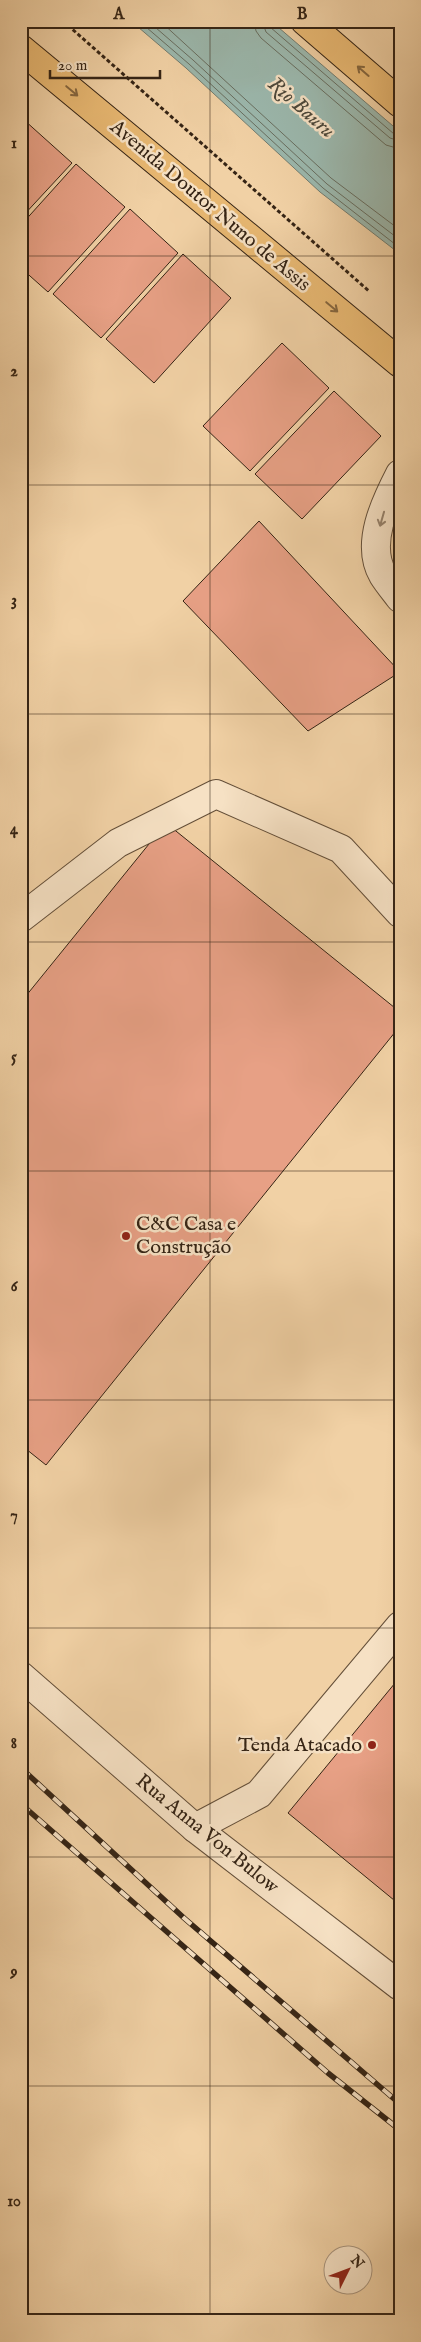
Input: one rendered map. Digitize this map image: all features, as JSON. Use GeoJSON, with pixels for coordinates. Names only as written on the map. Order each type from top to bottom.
{"type":"FeatureCollection","features":[{"type":"Feature","properties":{"kind":"main road"},"geometry":{"type":"LineString","coordinates":[[306,21],[400,103]]}},
{"type":"Feature","properties":{"kind":"main road","name":"Avenida Doutor Nuno de Assis"},"geometry":{"type":"LineString","coordinates":[[21,49],[400,363]]}},
{"type":"Feature","properties":{"kind":"street"},"geometry":{"type":"LineString","coordinates":[[400,474],[388,497],[375,543],[382,574],[400,598]]}},
{"type":"Feature","properties":{"kind":"street"},"geometry":{"type":"LineString","coordinates":[[21,918],[118,843],[216,794],[342,849],[400,913]]}},
{"type":"Feature","properties":{"kind":"street"},"geometry":{"type":"LineString","coordinates":[[195,1828],[259,1794],[400,1626]]}},
{"type":"Feature","properties":{"kind":"street","name":"Rua Anna Von Bulow"},"geometry":{"type":"LineString","coordinates":[[21,1676],[195,1828],[400,1986]]}},
{"type":"Feature","properties":{"kind":"path"},"geometry":{"type":"LineString","coordinates":[[63,21],[371,293]]}},
{"type":"Feature","properties":{"kind":"water","name":"Rio Bauru"},"geometry":{"type":"Polygon","coordinates":[[[131,21],[271,21],[400,132],[400,254],[320,192],[186,68],[131,21]]]}},
{"type":"Feature","properties":{"kind":"building"},"geometry":{"type":"Polygon","coordinates":[[[23,119],[72,163],[21,218],[21,121],[23,119]]]}},
{"type":"Feature","properties":{"kind":"building"},"geometry":{"type":"Polygon","coordinates":[[[76,164],[125,207],[48,292],[21,268],[21,225],[76,164]]]}},
{"type":"Feature","properties":{"kind":"building"},"geometry":{"type":"Polygon","coordinates":[[[130,209],[178,253],[101,338],[53,294],[130,209]]]}},
{"type":"Feature","properties":{"kind":"building"},"geometry":{"type":"Polygon","coordinates":[[[183,254],[231,298],[154,383],[106,339],[183,254]]]}},
{"type":"Feature","properties":{"kind":"building"},"geometry":{"type":"Polygon","coordinates":[[[282,343],[329,388],[250,471],[203,426],[282,343]]]}},
{"type":"Feature","properties":{"kind":"building"},"geometry":{"type":"Polygon","coordinates":[[[334,391],[381,436],[302,519],[255,474],[334,391]]]}},
{"type":"Feature","properties":{"kind":"building"},"geometry":{"type":"Polygon","coordinates":[[[259,521],[400,672],[308,731],[183,601],[259,521]]]}},
{"type":"Feature","properties":{"kind":"building","name":"C&C Casa e Construção"},"geometry":{"type":"Polygon","coordinates":[[[166,823],[400,1012],[400,1026],[46,1465],[21,1445],[21,1002],[166,823]]]}},
{"type":"Feature","properties":{"kind":"building","name":"Tenda Atacado"},"geometry":{"type":"Polygon","coordinates":[[[400,1677],[400,1905],[288,1813],[400,1677]]]}},
{"type":"Feature","properties":{"kind":"railway"},"geometry":{"type":"LineString","coordinates":[[21,1768],[184,1918],[400,2104]]}},
{"type":"Feature","properties":{"kind":"railway"},"geometry":{"type":"LineString","coordinates":[[21,1804],[328,2073],[400,2130]]}},
{"type":"Feature","properties":{"kind":"place","name":"C&C Casa e Construção"},"geometry":{"type":"Point","coordinates":[126,1236]}},
{"type":"Feature","properties":{"kind":"place","name":"Tenda Atacado"},"geometry":{"type":"Point","coordinates":[372,1745]}}]}
